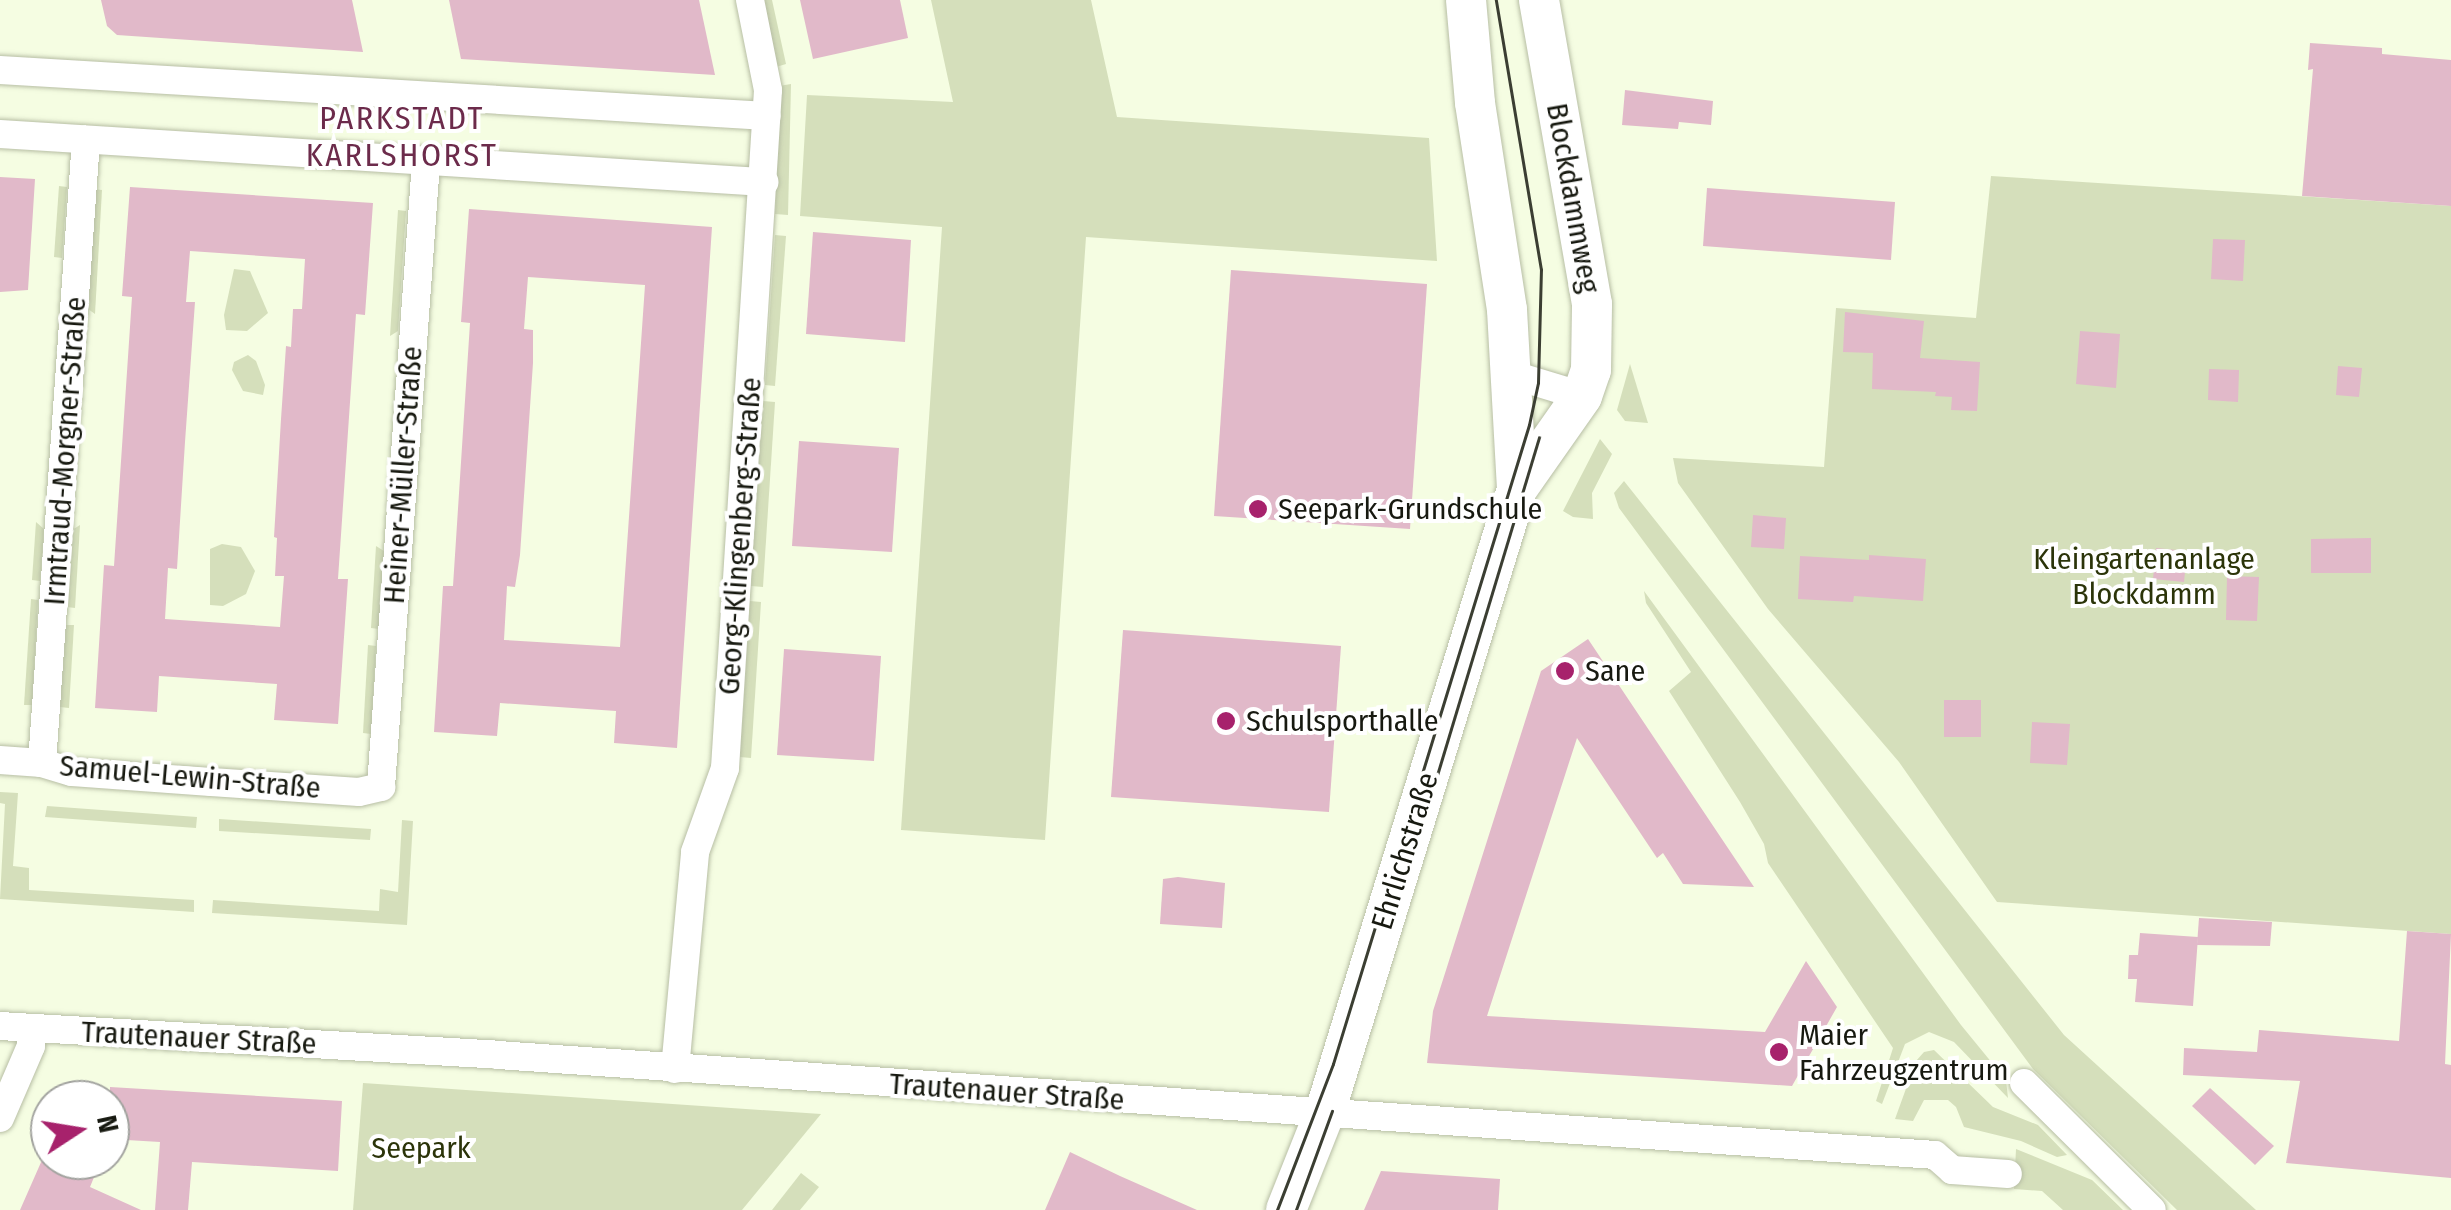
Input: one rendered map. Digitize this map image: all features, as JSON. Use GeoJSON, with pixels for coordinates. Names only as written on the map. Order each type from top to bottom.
{"type":"FeatureCollection","features":[{"type":"Feature","properties":{"kind":"street","name":"Georg-Klingenberg-Straße"},"geometry":{"type":"LineString","coordinates":[[674,1068],[694,852],[726,768],[768,90],[750,0]]}},
{"type":"Feature","properties":{"kind":"street"},"geometry":{"type":"LineString","coordinates":[[1466,0],[1513,375],[1516,489]]}},
{"type":"Feature","properties":{"kind":"street","name":"Blockdammweg"},"geometry":{"type":"LineString","coordinates":[[1516,489],[1582,396],[1591,370],[1592,304],[1538,0]]}},
{"type":"Feature","properties":{"kind":"street"},"geometry":{"type":"LineString","coordinates":[[0,70],[767,116]]}},
{"type":"Feature","properties":{"kind":"street"},"geometry":{"type":"LineString","coordinates":[[0,134],[764,182]]}},
{"type":"Feature","properties":{"kind":"street","name":"Irmtraud-Morgner-Straße"},"geometry":{"type":"LineString","coordinates":[[42,762],[86,140]]}},
{"type":"Feature","properties":{"kind":"street","name":"Heiner-Müller-Straße"},"geometry":{"type":"LineString","coordinates":[[380,788],[426,162]]}},
{"type":"Feature","properties":{"kind":"street"},"geometry":{"type":"LineString","coordinates":[[1513,375],[1582,396]]}},
{"type":"Feature","properties":{"kind":"street","name":"Ehrlichstraße"},"geometry":{"type":"LineString","coordinates":[[1286,1210],[1325,1112],[1516,489]]}},
{"type":"Feature","properties":{"kind":"street","name":"Samuel-Lewin-Straße"},"geometry":{"type":"LineString","coordinates":[[0,760],[42,762],[72,772],[358,792],[380,788]]}},
{"type":"Feature","properties":{"kind":"street","name":"Trautenauer Straße"},"geometry":{"type":"LineString","coordinates":[[0,1026],[1935,1155],[1952,1170],[2008,1174]]}},
{"type":"Feature","properties":{"kind":"street"},"geometry":{"type":"LineString","coordinates":[[0,1118],[30,1046],[32,1028]]}},
{"type":"Feature","properties":{"kind":"street"},"geometry":{"type":"LineString","coordinates":[[2024,1083],[2152,1210]]}},
{"type":"Feature","properties":{"kind":"green space"},"geometry":{"type":"Polygon","coordinates":[[[762,0],[772,0],[786,64],[776,67],[762,0]]]}},
{"type":"Feature","properties":{"kind":"green space"},"geometry":{"type":"Polygon","coordinates":[[[931,0],[1091,0],[1117,117],[1429,138],[1437,261],[1086,237],[1045,840],[901,830],[942,227],[800,216],[807,95],[953,102],[931,0]]]}},
{"type":"Feature","properties":{"kind":"green space"},"geometry":{"type":"Polygon","coordinates":[[[791,84],[788,215],[775,214],[779,86],[791,84]]]}},
{"type":"Feature","properties":{"kind":"green space","name":"Kleingartenanlage Blockdamm"},"geometry":{"type":"Polygon","coordinates":[[[1991,176],[2451,206],[2451,934],[1997,902],[1899,762],[1768,609],[1678,483],[1673,458],[1824,467],[1836,308],[1976,318],[1991,176]]]}},
{"type":"Feature","properties":{"kind":"green space"},"geometry":{"type":"Polygon","coordinates":[[[59,186],[67,187],[62,258],[54,257],[59,186]]]}},
{"type":"Feature","properties":{"kind":"green space"},"geometry":{"type":"Polygon","coordinates":[[[94,189],[102,190],[95,314],[88,309],[94,189]]]}},
{"type":"Feature","properties":{"kind":"green space"},"geometry":{"type":"Polygon","coordinates":[[[398,210],[406,211],[398,331],[390,336],[398,210]]]}},
{"type":"Feature","properties":{"kind":"green space"},"geometry":{"type":"Polygon","coordinates":[[[775,235],[786,236],[775,386],[765,385],[775,235]]]}},
{"type":"Feature","properties":{"kind":"green space"},"geometry":{"type":"Polygon","coordinates":[[[234,269],[250,271],[268,313],[247,331],[226,330],[224,315],[234,269]]]}},
{"type":"Feature","properties":{"kind":"green space"},"geometry":{"type":"Polygon","coordinates":[[[248,355],[256,361],[265,385],[263,395],[243,391],[232,370],[234,362],[248,355]]]}},
{"type":"Feature","properties":{"kind":"green space"},"geometry":{"type":"Polygon","coordinates":[[[1630,364],[1648,423],[1625,421],[1617,410],[1630,364]]]}},
{"type":"Feature","properties":{"kind":"green space"},"geometry":{"type":"Polygon","coordinates":[[[763,401],[775,402],[763,587],[751,586],[763,401]]]}},
{"type":"Feature","properties":{"kind":"green space"},"geometry":{"type":"Polygon","coordinates":[[[1600,439],[1612,454],[1592,493],[1593,519],[1573,517],[1563,511],[1600,439]]]}},
{"type":"Feature","properties":{"kind":"green space"},"geometry":{"type":"Polygon","coordinates":[[[1624,481],[2064,1035],[2256,1210],[2177,1210],[2033,1069],[1619,508],[1614,493],[1624,481]]]}},
{"type":"Feature","properties":{"kind":"green space"},"geometry":{"type":"Polygon","coordinates":[[[36,522],[44,529],[40,581],[32,580],[36,522]]]}},
{"type":"Feature","properties":{"kind":"green space"},"geometry":{"type":"Polygon","coordinates":[[[80,525],[75,608],[67,607],[72,530],[80,525]]]}},
{"type":"Feature","properties":{"kind":"green space"},"geometry":{"type":"Polygon","coordinates":[[[222,544],[241,547],[255,571],[246,594],[223,606],[210,605],[210,549],[222,544]]]}},
{"type":"Feature","properties":{"kind":"green space"},"geometry":{"type":"Polygon","coordinates":[[[376,546],[384,551],[379,629],[371,628],[376,546]]]}},
{"type":"Feature","properties":{"kind":"green space"},"geometry":{"type":"Polygon","coordinates":[[[1644,591],[1961,1025],[2006,1080],[2008,1098],[1954,1042],[1929,1032],[1905,1044],[1882,1104],[1876,1101],[1893,1048],[1768,863],[1764,844],[1740,802],[1669,691],[1691,672],[1646,603],[1644,591]]]}},
{"type":"Feature","properties":{"kind":"green space"},"geometry":{"type":"Polygon","coordinates":[[[31,599],[38,600],[32,705],[24,705],[31,599]]]}},
{"type":"Feature","properties":{"kind":"green space"},"geometry":{"type":"Polygon","coordinates":[[[750,601],[761,602],[751,758],[740,757],[750,601]]]}},
{"type":"Feature","properties":{"kind":"green space"},"geometry":{"type":"Polygon","coordinates":[[[66,625],[74,625],[69,708],[60,707],[66,625]]]}},
{"type":"Feature","properties":{"kind":"green space"},"geometry":{"type":"Polygon","coordinates":[[[368,645],[376,646],[371,734],[363,733],[368,645]]]}},
{"type":"Feature","properties":{"kind":"green space"},"geometry":{"type":"Polygon","coordinates":[[[0,792],[18,793],[13,866],[29,868],[29,890],[194,900],[194,912],[0,899],[5,804],[0,803],[0,792]]]}},
{"type":"Feature","properties":{"kind":"green space"},"geometry":{"type":"Polygon","coordinates":[[[47,806],[197,817],[196,828],[45,817],[47,806]]]}},
{"type":"Feature","properties":{"kind":"green space"},"geometry":{"type":"Polygon","coordinates":[[[219,819],[371,829],[370,840],[219,831],[219,819]]]}},
{"type":"Feature","properties":{"kind":"green space"},"geometry":{"type":"Polygon","coordinates":[[[402,820],[413,821],[407,925],[212,913],[213,900],[379,911],[380,889],[398,892],[402,820]]]}},
{"type":"Feature","properties":{"kind":"green space"},"geometry":{"type":"Polygon","coordinates":[[[1934,1050],[1993,1107],[2038,1125],[2067,1155],[2057,1157],[2021,1141],[1964,1127],[1956,1107],[1948,1100],[1924,1100],[1913,1121],[1895,1119],[1916,1061],[1924,1052],[1934,1050]]]}},
{"type":"Feature","properties":{"kind":"green space","name":"Seepark"},"geometry":{"type":"Polygon","coordinates":[[[363,1083],[821,1114],[742,1210],[353,1210],[363,1083]]]}},
{"type":"Feature","properties":{"kind":"green space"},"geometry":{"type":"Polygon","coordinates":[[[2016,1149],[2092,1180],[2123,1210],[2063,1210],[2042,1191],[2014,1189],[2016,1149]]]}},
{"type":"Feature","properties":{"kind":"green space"},"geometry":{"type":"Polygon","coordinates":[[[801,1173],[819,1187],[800,1210],[772,1210],[801,1173]]]}},
{"type":"Feature","properties":{"kind":"building"},"geometry":{"type":"Polygon","coordinates":[[[101,0],[352,0],[363,52],[117,35],[107,26],[101,0]]]}},
{"type":"Feature","properties":{"kind":"building"},"geometry":{"type":"Polygon","coordinates":[[[449,0],[699,0],[715,75],[461,59],[449,0]]]}},
{"type":"Feature","properties":{"kind":"building"},"geometry":{"type":"Polygon","coordinates":[[[800,0],[900,0],[908,38],[813,59],[800,0]]]}},
{"type":"Feature","properties":{"kind":"building"},"geometry":{"type":"Polygon","coordinates":[[[2310,43],[2382,48],[2382,54],[2451,60],[2451,206],[2302,196],[2313,69],[2308,70],[2310,43]]]}},
{"type":"Feature","properties":{"kind":"building"},"geometry":{"type":"Polygon","coordinates":[[[1625,90],[1713,101],[1711,125],[1679,122],[1678,129],[1622,125],[1625,90]]]}},
{"type":"Feature","properties":{"kind":"building"},"geometry":{"type":"Polygon","coordinates":[[[0,177],[35,179],[28,290],[0,292],[0,177]]]}},
{"type":"Feature","properties":{"kind":"building"},"geometry":{"type":"Polygon","coordinates":[[[130,187],[373,203],[365,315],[356,314],[338,579],[348,579],[338,724],[274,720],[277,684],[159,676],[157,712],[95,708],[104,565],[114,566],[132,297],[122,296],[130,187]],[[190,251],[186,302],[195,302],[177,569],[168,568],[165,619],[280,627],[284,576],[275,576],[274,537],[281,419],[286,346],[291,347],[293,309],[302,309],[305,259],[190,251]]]}},
{"type":"Feature","properties":{"kind":"building"},"geometry":{"type":"Polygon","coordinates":[[[1707,188],[1895,202],[1891,260],[1703,246],[1707,188]]]}},
{"type":"Feature","properties":{"kind":"building"},"geometry":{"type":"Polygon","coordinates":[[[469,209],[712,227],[677,748],[614,743],[616,711],[500,703],[497,736],[434,732],[443,586],[453,586],[470,323],[461,322],[469,209]],[[528,277],[524,329],[533,330],[533,363],[520,555],[515,587],[507,586],[504,640],[620,647],[645,285],[528,277]]]}},
{"type":"Feature","properties":{"kind":"building"},"geometry":{"type":"Polygon","coordinates":[[[813,232],[911,240],[905,342],[806,334],[813,232]]]}},
{"type":"Feature","properties":{"kind":"building"},"geometry":{"type":"Polygon","coordinates":[[[2213,239],[2245,240],[2243,281],[2211,279],[2213,239]]]}},
{"type":"Feature","properties":{"kind":"building"},"geometry":{"type":"Polygon","coordinates":[[[1231,270],[1427,284],[1410,529],[1214,516],[1231,270]]]}},
{"type":"Feature","properties":{"kind":"building"},"geometry":{"type":"Polygon","coordinates":[[[1845,312],[1924,321],[1920,358],[1980,362],[1977,411],[1951,410],[1952,397],[1935,396],[1936,392],[1872,389],[1873,353],[1843,352],[1845,312]]]}},
{"type":"Feature","properties":{"kind":"building"},"geometry":{"type":"Polygon","coordinates":[[[2080,331],[2120,334],[2116,388],[2076,384],[2080,331]]]}},
{"type":"Feature","properties":{"kind":"building"},"geometry":{"type":"Polygon","coordinates":[[[2338,366],[2362,368],[2359,397],[2336,395],[2338,366]]]}},
{"type":"Feature","properties":{"kind":"building"},"geometry":{"type":"Polygon","coordinates":[[[2209,369],[2239,370],[2238,402],[2208,400],[2209,369]]]}},
{"type":"Feature","properties":{"kind":"building"},"geometry":{"type":"Polygon","coordinates":[[[799,441],[899,448],[892,552],[792,546],[799,441]]]}},
{"type":"Feature","properties":{"kind":"building"},"geometry":{"type":"Polygon","coordinates":[[[1753,515],[1786,518],[1784,549],[1751,547],[1753,515]]]}},
{"type":"Feature","properties":{"kind":"building"},"geometry":{"type":"Polygon","coordinates":[[[2371,538],[2371,573],[2311,573],[2311,539],[2371,538]]]}},
{"type":"Feature","properties":{"kind":"building"},"geometry":{"type":"Polygon","coordinates":[[[2156,548],[2187,551],[2184,582],[2153,579],[2156,548]]]}},
{"type":"Feature","properties":{"kind":"building"},"geometry":{"type":"Polygon","coordinates":[[[1869,555],[1926,559],[1923,601],[1854,596],[1853,602],[1798,599],[1800,556],[1869,560],[1869,555]]]}},
{"type":"Feature","properties":{"kind":"building"},"geometry":{"type":"Polygon","coordinates":[[[2227,576],[2259,577],[2257,621],[2226,620],[2227,576]]]}},
{"type":"Feature","properties":{"kind":"building","name":"Schulsporthalle"},"geometry":{"type":"Polygon","coordinates":[[[1123,630],[1341,646],[1329,812],[1111,797],[1123,630]]]}},
{"type":"Feature","properties":{"kind":"building"},"geometry":{"type":"Polygon","coordinates":[[[1588,639],[1754,887],[1683,884],[1663,853],[1657,858],[1577,738],[1487,1016],[1765,1032],[1806,961],[1837,1007],[1792,1086],[1427,1063],[1433,1011],[1541,671],[1588,639]]]}},
{"type":"Feature","properties":{"kind":"building"},"geometry":{"type":"Polygon","coordinates":[[[784,649],[881,656],[874,761],[777,755],[784,649]]]}},
{"type":"Feature","properties":{"kind":"building"},"geometry":{"type":"Polygon","coordinates":[[[1944,700],[1981,700],[1981,737],[1944,737],[1944,700]]]}},
{"type":"Feature","properties":{"kind":"building"},"geometry":{"type":"Polygon","coordinates":[[[2032,722],[2070,724],[2067,765],[2030,763],[2032,722]]]}},
{"type":"Feature","properties":{"kind":"building"},"geometry":{"type":"Polygon","coordinates":[[[1163,879],[1225,883],[1222,928],[1160,924],[1163,879]]]}},
{"type":"Feature","properties":{"kind":"building"},"geometry":{"type":"Polygon","coordinates":[[[2199,918],[2272,922],[2270,946],[2197,945],[2199,918]]]}},
{"type":"Feature","properties":{"kind":"building"},"geometry":{"type":"Polygon","coordinates":[[[2407,931],[2451,934],[2445,1064],[2451,1065],[2451,1178],[2286,1163],[2300,1081],[2183,1075],[2184,1048],[2257,1052],[2259,1030],[2399,1041],[2407,931]]]}},
{"type":"Feature","properties":{"kind":"building"},"geometry":{"type":"Polygon","coordinates":[[[2140,933],[2198,937],[2193,1006],[2135,1002],[2137,979],[2128,979],[2129,955],[2138,955],[2140,933]]]}},
{"type":"Feature","properties":{"kind":"building"},"geometry":{"type":"Polygon","coordinates":[[[130,1088],[342,1101],[338,1171],[192,1162],[188,1210],[155,1210],[160,1142],[130,1140],[130,1088]]]}},
{"type":"Feature","properties":{"kind":"building"},"geometry":{"type":"Polygon","coordinates":[[[2210,1088],[2274,1146],[2255,1165],[2192,1106],[2210,1088]]]}},
{"type":"Feature","properties":{"kind":"building"},"geometry":{"type":"Polygon","coordinates":[[[1070,1152],[1120,1176],[1197,1210],[1045,1210],[1070,1152]]]}},
{"type":"Feature","properties":{"kind":"building"},"geometry":{"type":"Polygon","coordinates":[[[1381,1171],[1500,1179],[1498,1210],[1364,1210],[1381,1171]]]}},
{"type":"Feature","properties":{"kind":"building"},"geometry":{"type":"Polygon","coordinates":[[[33,1180],[93,1180],[90,1187],[141,1210],[20,1210],[33,1180]]]}},
{"type":"Feature","properties":{"kind":"tram line"},"geometry":{"type":"LineString","coordinates":[[1277,1210],[1333,1064],[1529,425],[1538,383],[1541,270],[1496,0]]}},
{"type":"Feature","properties":{"kind":"tram line"},"geometry":{"type":"LineString","coordinates":[[1419,835],[1539,438]]}},
{"type":"Feature","properties":{"kind":"tram line"},"geometry":{"type":"LineString","coordinates":[[1296,1210],[1332,1111]]}},
{"type":"Feature","properties":{"kind":"place","name":"Seepark-Grundschule"},"geometry":{"type":"Point","coordinates":[1258,509]}},
{"type":"Feature","properties":{"kind":"place","name":"Sane"},"geometry":{"type":"Point","coordinates":[1565,671]}},
{"type":"Feature","properties":{"kind":"place","name":"Schulsporthalle"},"geometry":{"type":"Point","coordinates":[1226,721]}},
{"type":"Feature","properties":{"kind":"place","name":"Maier Fahrzeugzentrum"},"geometry":{"type":"Point","coordinates":[1779,1052]}},
{"type":"Feature","properties":{"kind":"district","name":"PARKSTADT KARLSHORST"},"geometry":{"type":"Point","coordinates":[402,138]}}]}
